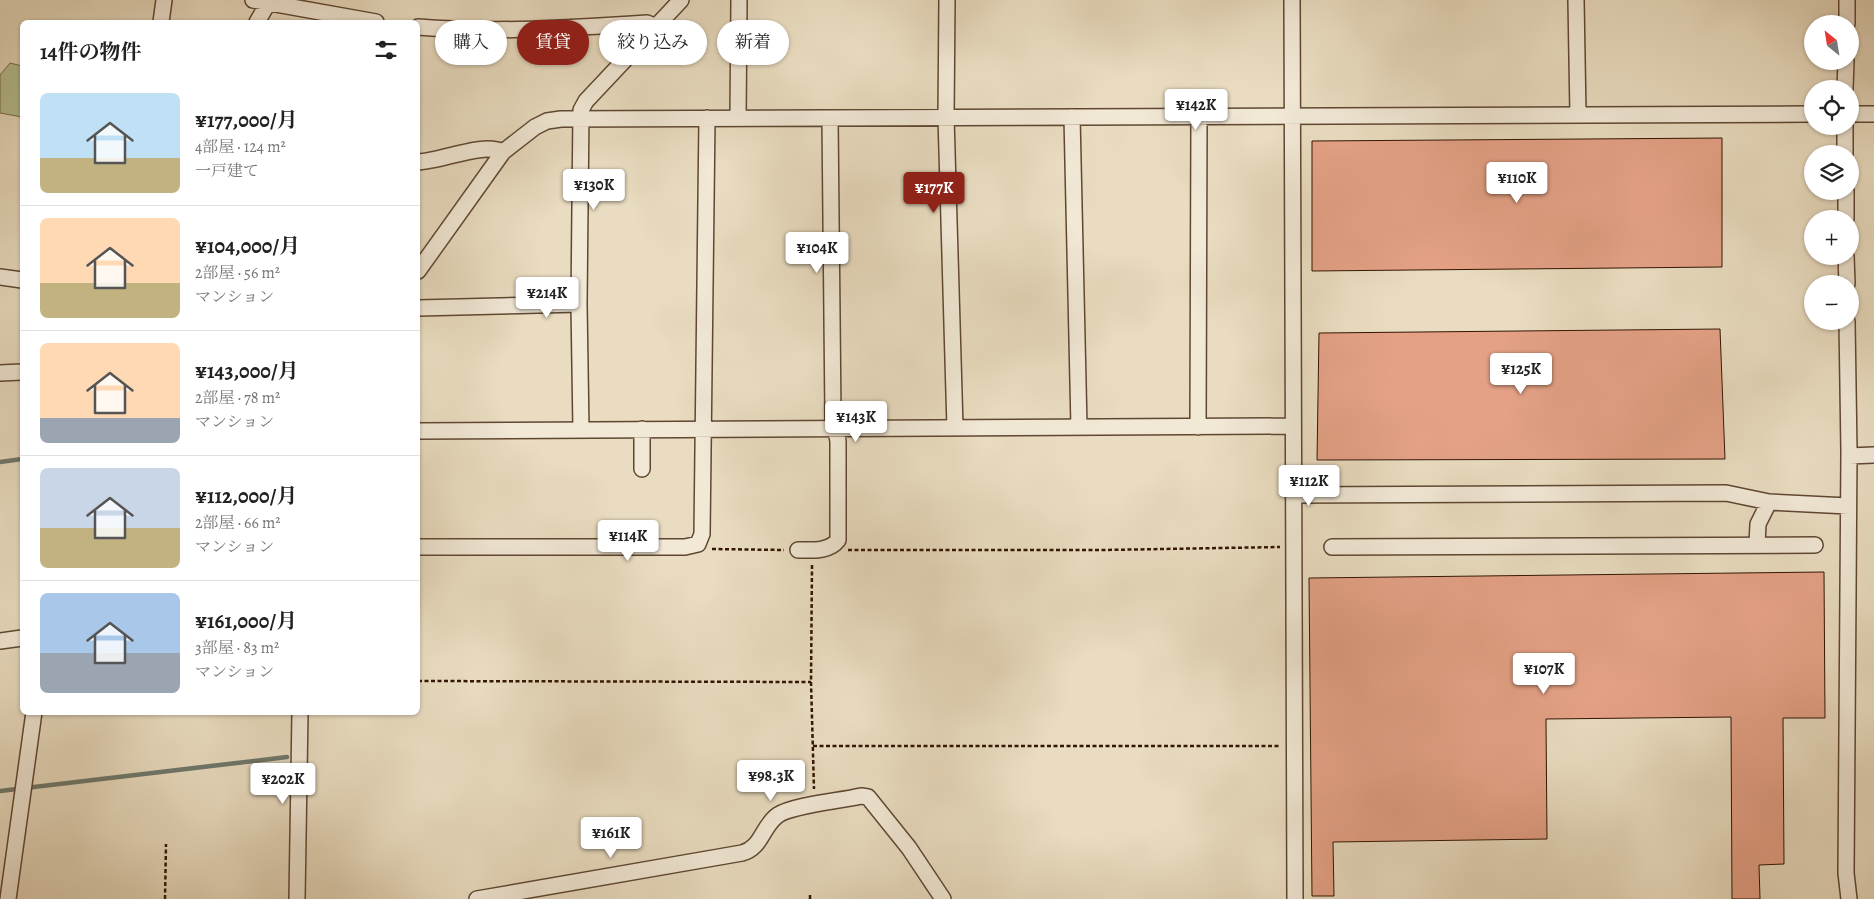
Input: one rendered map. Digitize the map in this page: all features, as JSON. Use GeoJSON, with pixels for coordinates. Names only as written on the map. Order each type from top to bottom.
{"type":"FeatureCollection","features":[{"type":"Feature","properties":{"kind":"street"},"geometry":{"type":"LineString","coordinates":[[160,20],[164,0]]}},
{"type":"Feature","properties":{"kind":"street"},"geometry":{"type":"LineString","coordinates":[[663,20],[682,0]]}},
{"type":"Feature","properties":{"kind":"street"},"geometry":{"type":"LineString","coordinates":[[738,118],[739,0]]}},
{"type":"Feature","properties":{"kind":"street"},"geometry":{"type":"LineString","coordinates":[[947,0],[946,117],[955,428]]}},
{"type":"Feature","properties":{"kind":"street"},"geometry":{"type":"LineString","coordinates":[[1292,0],[1294,899]]}},
{"type":"Feature","properties":{"kind":"street"},"geometry":{"type":"LineString","coordinates":[[1576,0],[1578,115]]}},
{"type":"Feature","properties":{"kind":"street"},"geometry":{"type":"LineString","coordinates":[[1847,0],[1847,15]]}},
{"type":"Feature","properties":{"kind":"street"},"geometry":{"type":"LineString","coordinates":[[258,20],[264,1],[365,20]]}},
{"type":"Feature","properties":{"kind":"street"},"geometry":{"type":"LineString","coordinates":[[420,27],[454,30],[599,25]]}},
{"type":"Feature","properties":{"kind":"street"},"geometry":{"type":"LineString","coordinates":[[582,430],[579,304],[579,119],[586,101],[621,65]]}},
{"type":"Feature","properties":{"kind":"street"},"geometry":{"type":"LineString","coordinates":[[420,268],[503,152],[521,137],[547,121],[707,118],[1804,114]]}},
{"type":"Feature","properties":{"kind":"street"},"geometry":{"type":"LineString","coordinates":[[1859,114],[1874,114]]}},
{"type":"Feature","properties":{"kind":"street"},"geometry":{"type":"LineString","coordinates":[[1198,427],[1199,116]]}},
{"type":"Feature","properties":{"kind":"street"},"geometry":{"type":"LineString","coordinates":[[1072,117],[1079,427]]}},
{"type":"Feature","properties":{"kind":"street"},"geometry":{"type":"LineString","coordinates":[[420,547],[685,547],[698,544],[702,534],[707,118]]}},
{"type":"Feature","properties":{"kind":"street"},"geometry":{"type":"LineString","coordinates":[[805,550],[834,545],[838,540],[838,441],[834,428],[830,118]]}},
{"type":"Feature","properties":{"kind":"street"},"geometry":{"type":"LineString","coordinates":[[420,162],[435,161],[484,148],[493,147],[503,152]]}},
{"type":"Feature","properties":{"kind":"street"},"geometry":{"type":"LineString","coordinates":[[0,276],[20,280]]}},
{"type":"Feature","properties":{"kind":"street"},"geometry":{"type":"LineString","coordinates":[[420,308],[579,304]]}},
{"type":"Feature","properties":{"kind":"street"},"geometry":{"type":"LineString","coordinates":[[1847,330],[1849,456],[1846,873],[1849,899]]}},
{"type":"Feature","properties":{"kind":"street"},"geometry":{"type":"LineString","coordinates":[[0,373],[20,372]]}},
{"type":"Feature","properties":{"kind":"street"},"geometry":{"type":"LineString","coordinates":[[420,430],[1293,426]]}},
{"type":"Feature","properties":{"kind":"street"},"geometry":{"type":"LineString","coordinates":[[642,429],[643,469]]}},
{"type":"Feature","properties":{"kind":"street"},"geometry":{"type":"LineString","coordinates":[[1849,456],[1874,456]]}},
{"type":"Feature","properties":{"kind":"street"},"geometry":{"type":"LineString","coordinates":[[1294,495],[1726,493],[1769,502],[1848,506]]}},
{"type":"Feature","properties":{"kind":"street"},"geometry":{"type":"LineString","coordinates":[[1758,544],[1758,524],[1769,502]]}},
{"type":"Feature","properties":{"kind":"street"},"geometry":{"type":"LineString","coordinates":[[1332,547],[1815,545]]}},
{"type":"Feature","properties":{"kind":"street"},"geometry":{"type":"LineString","coordinates":[[0,640],[20,638]]}},
{"type":"Feature","properties":{"kind":"street"},"geometry":{"type":"LineString","coordinates":[[8,899],[34,715]]}},
{"type":"Feature","properties":{"kind":"street"},"geometry":{"type":"LineString","coordinates":[[297,899],[300,715]]}},
{"type":"Feature","properties":{"kind":"street"},"geometry":{"type":"LineString","coordinates":[[477,899],[742,853],[755,846],[775,817],[792,810],[860,796],[868,797],[909,848],[944,899]]}},
{"type":"Feature","properties":{"kind":"path"},"geometry":{"type":"LineString","coordinates":[[698,544],[713,550],[805,550],[814,785],[817,806]]}},
{"type":"Feature","properties":{"kind":"path"},"geometry":{"type":"LineString","coordinates":[[834,545],[842,550],[1104,550],[1294,547]]}},
{"type":"Feature","properties":{"kind":"path"},"geometry":{"type":"LineString","coordinates":[[420,681],[811,682]]}},
{"type":"Feature","properties":{"kind":"path"},"geometry":{"type":"LineString","coordinates":[[813,746],[1294,746]]}},
{"type":"Feature","properties":{"kind":"path"},"geometry":{"type":"LineString","coordinates":[[165,899],[166,844]]}},
{"type":"Feature","properties":{"kind":"green space"},"geometry":{"type":"Polygon","coordinates":[[[10,63],[20,66],[20,117],[0,113],[0,75],[10,63]]]}},
{"type":"Feature","properties":{"kind":"building"},"geometry":{"type":"Polygon","coordinates":[[[1722,138],[1722,267],[1312,271],[1312,141],[1722,138]]]}},
{"type":"Feature","properties":{"kind":"building"},"geometry":{"type":"Polygon","coordinates":[[[1720,329],[1725,459],[1317,460],[1319,333],[1720,329]]]}},
{"type":"Feature","properties":{"kind":"building"},"geometry":{"type":"Polygon","coordinates":[[[1824,572],[1825,718],[1783,718],[1784,864],[1759,865],[1760,899],[1732,899],[1731,717],[1546,719],[1547,839],[1333,842],[1334,896],[1312,896],[1309,578],[1824,572]]]}},
{"type":"Feature","properties":{"kind":"waterway"},"geometry":{"type":"LineString","coordinates":[[0,462],[20,459]]}},
{"type":"Feature","properties":{"kind":"waterway"},"geometry":{"type":"LineString","coordinates":[[0,791],[287,757]]}}]}
